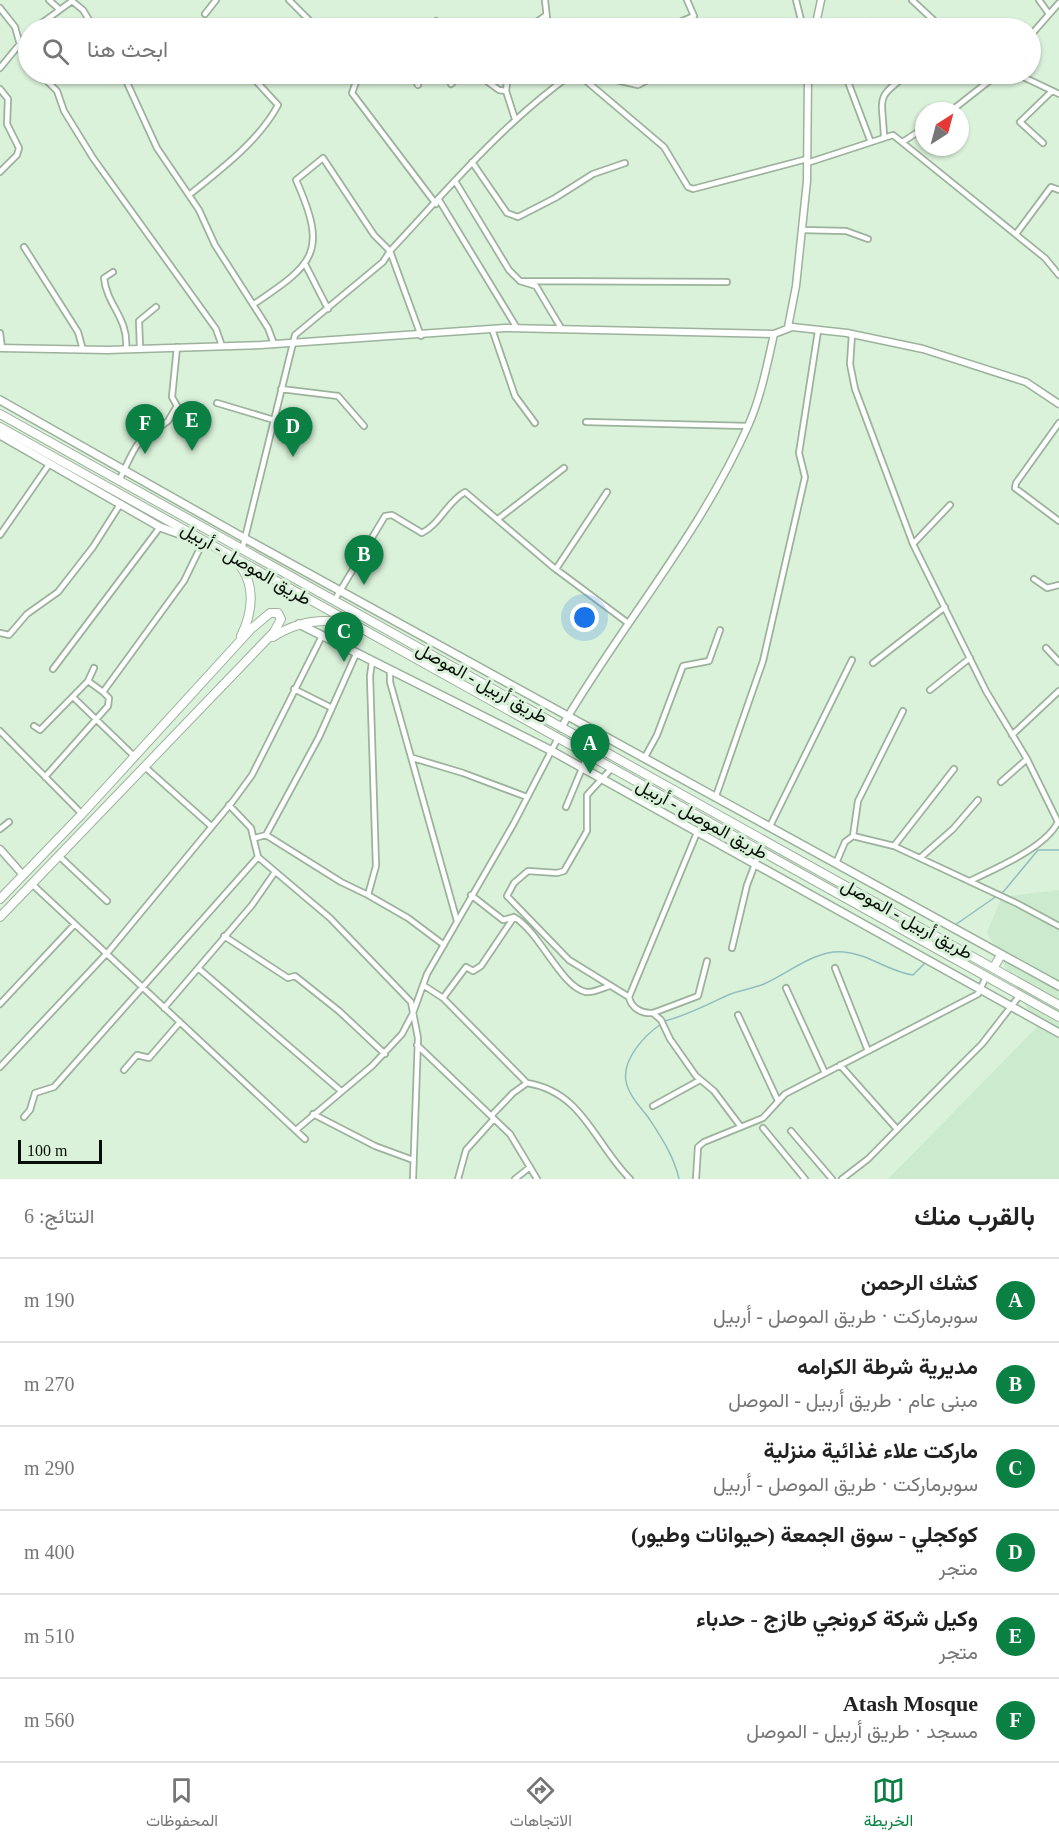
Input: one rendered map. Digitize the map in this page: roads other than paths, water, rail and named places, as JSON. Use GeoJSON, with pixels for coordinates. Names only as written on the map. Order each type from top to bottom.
{"type":"FeatureCollection","features":[{"type":"Feature","properties":{"kind":"main road"},"geometry":{"type":"LineString","coordinates":[[0,400],[125,468],[244,538],[1059,986]]}},
{"type":"Feature","properties":{"kind":"main road","name":"طريق أربيل - الموصل"},"geometry":{"type":"LineString","coordinates":[[0,414],[1059,1005]]}},
{"type":"Feature","properties":{"kind":"main road","name":"طريق الموصل - أربيل"},"geometry":{"type":"LineString","coordinates":[[0,427],[1059,1017]]}},
{"type":"Feature","properties":{"kind":"main road"},"geometry":{"type":"LineString","coordinates":[[0,435],[160,527],[214,545]]}},
{"type":"Feature","properties":{"kind":"main road"},"geometry":{"type":"LineString","coordinates":[[226,552],[243,568],[251,589],[247,620],[237,644]]}},
{"type":"Feature","properties":{"kind":"main road"},"geometry":{"type":"LineString","coordinates":[[0,898],[82,814],[237,644],[266,615],[278,613],[280,623],[262,645],[0,917]]}},
{"type":"Feature","properties":{"kind":"main road"},"geometry":{"type":"LineString","coordinates":[[262,645],[299,624],[330,621],[361,628]]}},
{"type":"Feature","properties":{"kind":"main road"},"geometry":{"type":"LineString","coordinates":[[299,624],[552,751],[1059,1033]]}},
{"type":"Feature","properties":{"kind":"main road"},"geometry":{"type":"LineString","coordinates":[[994,967],[1001,955]]}},
{"type":"Feature","properties":{"kind":"street"},"geometry":{"type":"LineString","coordinates":[[49,0],[59,9]]}},
{"type":"Feature","properties":{"kind":"street"},"geometry":{"type":"LineString","coordinates":[[205,14],[216,0]]}},
{"type":"Feature","properties":{"kind":"street"},"geometry":{"type":"LineString","coordinates":[[289,0],[307,18]]}},
{"type":"Feature","properties":{"kind":"street"},"geometry":{"type":"LineString","coordinates":[[543,18],[546,16],[544,0]]}},
{"type":"Feature","properties":{"kind":"street"},"geometry":{"type":"LineString","coordinates":[[687,0],[694,16],[689,18]]}},
{"type":"Feature","properties":{"kind":"street"},"geometry":{"type":"LineString","coordinates":[[796,0],[800,18]]}},
{"type":"Feature","properties":{"kind":"street"},"geometry":{"type":"LineString","coordinates":[[817,18],[820,0]]}},
{"type":"Feature","properties":{"kind":"street"},"geometry":{"type":"LineString","coordinates":[[912,0],[931,18]]}},
{"type":"Feature","properties":{"kind":"street"},"geometry":{"type":"LineString","coordinates":[[1039,0],[1049,14]]}},
{"type":"Feature","properties":{"kind":"street"},"geometry":{"type":"LineString","coordinates":[[48,18],[72,2],[83,10],[88,18]]}},
{"type":"Feature","properties":{"kind":"street"},"geometry":{"type":"LineString","coordinates":[[1041,23],[1059,3]]}},
{"type":"Feature","properties":{"kind":"street"},"geometry":{"type":"LineString","coordinates":[[0,8],[18,34]]}},
{"type":"Feature","properties":{"kind":"street"},"geometry":{"type":"LineString","coordinates":[[0,68],[18,45]]}},
{"type":"Feature","properties":{"kind":"street"},"geometry":{"type":"LineString","coordinates":[[50,84],[57,91],[63,102],[64,111],[93,158],[216,329],[222,346]]}},
{"type":"Feature","properties":{"kind":"street"},"geometry":{"type":"LineString","coordinates":[[127,84],[144,125],[189,195],[215,245],[254,304],[268,328],[274,345]]}},
{"type":"Feature","properties":{"kind":"street"},"geometry":{"type":"LineString","coordinates":[[189,195],[238,152],[273,114],[278,105],[259,84]]}},
{"type":"Feature","properties":{"kind":"street"},"geometry":{"type":"LineString","coordinates":[[355,84],[351,93],[437,202],[517,328]]}},
{"type":"Feature","properties":{"kind":"street"},"geometry":{"type":"LineString","coordinates":[[491,84],[499,90],[506,91]]}},
{"type":"Feature","properties":{"kind":"street"},"geometry":{"type":"LineString","coordinates":[[507,84],[506,91],[515,119]]}},
{"type":"Feature","properties":{"kind":"street"},"geometry":{"type":"LineString","coordinates":[[242,550],[292,343],[303,326],[328,309],[383,262],[390,251],[472,162],[515,119],[559,84]]}},
{"type":"Feature","properties":{"kind":"street"},"geometry":{"type":"LineString","coordinates":[[590,84],[664,147],[688,187],[693,189],[807,161],[892,135],[904,141],[1045,258],[1059,275]]}},
{"type":"Feature","properties":{"kind":"street"},"geometry":{"type":"LineString","coordinates":[[788,327],[802,230],[807,161],[808,84]]}},
{"type":"Feature","properties":{"kind":"street"},"geometry":{"type":"LineString","coordinates":[[849,84],[870,140]]}},
{"type":"Feature","properties":{"kind":"street"},"geometry":{"type":"LineString","coordinates":[[884,136],[882,96],[894,84]]}},
{"type":"Feature","properties":{"kind":"street"},"geometry":{"type":"LineString","coordinates":[[962,102],[985,84]]}},
{"type":"Feature","properties":{"kind":"street"},"geometry":{"type":"LineString","coordinates":[[1038,84],[1059,94]]}},
{"type":"Feature","properties":{"kind":"street"},"geometry":{"type":"LineString","coordinates":[[0,89],[8,99],[7,124],[19,148],[17,155],[0,172]]}},
{"type":"Feature","properties":{"kind":"street"},"geometry":{"type":"LineString","coordinates":[[1043,143],[1020,122],[1052,91]]}},
{"type":"Feature","properties":{"kind":"street"},"geometry":{"type":"LineString","coordinates":[[904,141],[915,134]]}},
{"type":"Feature","properties":{"kind":"street"},"geometry":{"type":"LineString","coordinates":[[254,304],[294,277],[305,264],[314,243],[312,216],[296,180],[323,158],[374,235],[390,251],[421,336]]}},
{"type":"Feature","properties":{"kind":"street"},"geometry":{"type":"LineString","coordinates":[[472,162],[507,213],[518,217],[555,198],[593,174],[625,163]]}},
{"type":"Feature","properties":{"kind":"street"},"geometry":{"type":"LineString","coordinates":[[455,181],[509,270],[520,281],[536,286],[561,328]]}},
{"type":"Feature","properties":{"kind":"street"},"geometry":{"type":"LineString","coordinates":[[1016,234],[1051,187],[1059,190]]}},
{"type":"Feature","properties":{"kind":"street"},"geometry":{"type":"LineString","coordinates":[[802,230],[846,231],[867,239]]}},
{"type":"Feature","properties":{"kind":"street"},"geometry":{"type":"LineString","coordinates":[[24,247],[78,332],[83,350]]}},
{"type":"Feature","properties":{"kind":"street"},"geometry":{"type":"LineString","coordinates":[[305,264],[328,309]]}},
{"type":"Feature","properties":{"kind":"street"},"geometry":{"type":"LineString","coordinates":[[113,272],[104,278],[105,291],[124,324],[127,334],[126,349]]}},
{"type":"Feature","properties":{"kind":"street"},"geometry":{"type":"LineString","coordinates":[[520,281],[727,282]]}},
{"type":"Feature","properties":{"kind":"street"},"geometry":{"type":"LineString","coordinates":[[140,348],[139,321],[156,307]]}},
{"type":"Feature","properties":{"kind":"street"},"geometry":{"type":"LineString","coordinates":[[0,333],[1,348],[83,350],[274,345],[517,328],[774,334],[788,327],[852,334],[884,343],[923,348],[1026,382],[1059,404]]}},
{"type":"Feature","properties":{"kind":"street"},"geometry":{"type":"LineString","coordinates":[[492,329],[515,396],[535,423]]}},
{"type":"Feature","properties":{"kind":"street"},"geometry":{"type":"LineString","coordinates":[[716,796],[763,661],[806,477],[799,453],[818,331]]}},
{"type":"Feature","properties":{"kind":"street"},"geometry":{"type":"LineString","coordinates":[[561,728],[628,622],[663,576],[689,536],[748,426],[761,390],[774,334]]}},
{"type":"Feature","properties":{"kind":"street"},"geometry":{"type":"LineString","coordinates":[[852,334],[849,364],[855,389],[913,544],[970,658],[1027,759],[1058,822],[1054,830],[1040,842],[970,881]]}},
{"type":"Feature","properties":{"kind":"street"},"geometry":{"type":"LineString","coordinates":[[119,481],[149,430],[154,426],[160,427],[168,421],[177,406],[172,397],[177,346]]}},
{"type":"Feature","properties":{"kind":"street"},"geometry":{"type":"LineString","coordinates":[[281,390],[338,396],[364,426]]}},
{"type":"Feature","properties":{"kind":"street"},"geometry":{"type":"LineString","coordinates":[[217,403],[274,420]]}},
{"type":"Feature","properties":{"kind":"street"},"geometry":{"type":"LineString","coordinates":[[586,422],[748,426]]}},
{"type":"Feature","properties":{"kind":"street"},"geometry":{"type":"LineString","coordinates":[[1059,423],[1016,483],[1015,488],[1059,521]]}},
{"type":"Feature","properties":{"kind":"street"},"geometry":{"type":"LineString","coordinates":[[0,536],[50,464]]}},
{"type":"Feature","properties":{"kind":"street"},"geometry":{"type":"LineString","coordinates":[[498,519],[564,468]]}},
{"type":"Feature","properties":{"kind":"street"},"geometry":{"type":"LineString","coordinates":[[334,601],[385,516],[392,515],[422,533],[429,530],[456,497],[465,492],[556,569],[628,622]]}},
{"type":"Feature","properties":{"kind":"street"},"geometry":{"type":"LineString","coordinates":[[556,569],[607,492]]}},
{"type":"Feature","properties":{"kind":"street"},"geometry":{"type":"LineString","coordinates":[[0,633],[9,635],[27,614],[58,592],[93,547],[121,503]]}},
{"type":"Feature","properties":{"kind":"street"},"geometry":{"type":"LineString","coordinates":[[913,544],[950,505]]}},
{"type":"Feature","properties":{"kind":"street"},"geometry":{"type":"LineString","coordinates":[[53,669],[160,527]]}},
{"type":"Feature","properties":{"kind":"street"},"geometry":{"type":"LineString","coordinates":[[103,692],[183,581],[203,542]]}},
{"type":"Feature","properties":{"kind":"street"},"geometry":{"type":"LineString","coordinates":[[1034,579],[1047,588],[1059,585]]}},
{"type":"Feature","properties":{"kind":"street"},"geometry":{"type":"LineString","coordinates":[[873,663],[945,607]]}},
{"type":"Feature","properties":{"kind":"street"},"geometry":{"type":"LineString","coordinates":[[645,758],[657,735],[683,666],[709,661],[720,630]]}},
{"type":"Feature","properties":{"kind":"street"},"geometry":{"type":"LineString","coordinates":[[0,1067],[106,955],[252,775],[322,636]]}},
{"type":"Feature","properties":{"kind":"street"},"geometry":{"type":"LineString","coordinates":[[1046,648],[1059,662]]}},
{"type":"Feature","properties":{"kind":"street"},"geometry":{"type":"LineString","coordinates":[[255,838],[266,835],[332,708],[356,654]]}},
{"type":"Feature","properties":{"kind":"street"},"geometry":{"type":"LineString","coordinates":[[930,690],[970,658]]}},
{"type":"Feature","properties":{"kind":"street"},"geometry":{"type":"LineString","coordinates":[[770,826],[852,660]]}},
{"type":"Feature","properties":{"kind":"street"},"geometry":{"type":"LineString","coordinates":[[368,895],[376,866],[369,676],[372,662]]}},
{"type":"Feature","properties":{"kind":"street"},"geometry":{"type":"LineString","coordinates":[[34,726],[40,730],[88,681],[94,668]]}},
{"type":"Feature","properties":{"kind":"street"},"geometry":{"type":"LineString","coordinates":[[390,671],[390,682],[458,921]]}},
{"type":"Feature","properties":{"kind":"street"},"geometry":{"type":"LineString","coordinates":[[45,777],[108,706],[109,698],[88,681]]}},
{"type":"Feature","properties":{"kind":"street"},"geometry":{"type":"LineString","coordinates":[[294,689],[332,708]]}},
{"type":"Feature","properties":{"kind":"street"},"geometry":{"type":"LineString","coordinates":[[1012,735],[1059,691]]}},
{"type":"Feature","properties":{"kind":"street"},"geometry":{"type":"LineString","coordinates":[[73,697],[135,757]]}},
{"type":"Feature","properties":{"kind":"street"},"geometry":{"type":"LineString","coordinates":[[836,863],[845,842],[853,836],[858,801],[903,711]]}},
{"type":"Feature","properties":{"kind":"street"},"geometry":{"type":"LineString","coordinates":[[0,731],[82,814]]}},
{"type":"Feature","properties":{"kind":"street"},"geometry":{"type":"LineString","coordinates":[[296,1130],[385,1054],[402,1034],[413,1013],[423,985],[444,945],[558,738]]}},
{"type":"Feature","properties":{"kind":"street"},"geometry":{"type":"LineString","coordinates":[[566,807],[588,754]]}},
{"type":"Feature","properties":{"kind":"street"},"geometry":{"type":"LineString","coordinates":[[413,758],[463,773],[527,797]]}},
{"type":"Feature","properties":{"kind":"street"},"geometry":{"type":"LineString","coordinates":[[1001,782],[1027,759]]}},
{"type":"Feature","properties":{"kind":"street"},"geometry":{"type":"LineString","coordinates":[[145,767],[211,826]]}},
{"type":"Feature","properties":{"kind":"street"},"geometry":{"type":"LineString","coordinates":[[612,768],[601,778],[585,800],[587,831],[564,871],[557,873],[528,872],[514,883],[507,896],[569,960],[629,997],[639,1010],[653,1013],[662,1020],[670,1039],[700,1080],[714,1091],[741,1127]]}},
{"type":"Feature","properties":{"kind":"street"},"geometry":{"type":"LineString","coordinates":[[894,846],[954,769]]}},
{"type":"Feature","properties":{"kind":"street"},"geometry":{"type":"LineString","coordinates":[[920,858],[953,829],[978,800]]}},
{"type":"Feature","properties":{"kind":"street"},"geometry":{"type":"LineString","coordinates":[[229,805],[251,828],[258,857],[354,941],[411,1002],[417,1045],[413,1179]]}},
{"type":"Feature","properties":{"kind":"street"},"geometry":{"type":"LineString","coordinates":[[629,997],[705,820]]}},
{"type":"Feature","properties":{"kind":"street"},"geometry":{"type":"LineString","coordinates":[[0,829],[9,822]]}},
{"type":"Feature","properties":{"kind":"street"},"geometry":{"type":"LineString","coordinates":[[266,835],[341,882],[408,918],[444,945]]}},
{"type":"Feature","properties":{"kind":"street"},"geometry":{"type":"LineString","coordinates":[[853,836],[894,846],[1059,926]]}},
{"type":"Feature","properties":{"kind":"street"},"geometry":{"type":"LineString","coordinates":[[0,849],[23,875]]}},
{"type":"Feature","properties":{"kind":"street"},"geometry":{"type":"LineString","coordinates":[[732,948],[747,885],[760,851]]}},
{"type":"Feature","properties":{"kind":"street"},"geometry":{"type":"LineString","coordinates":[[59,856],[107,901]]}},
{"type":"Feature","properties":{"kind":"street"},"geometry":{"type":"LineString","coordinates":[[24,1117],[30,1110],[35,1093],[54,1087],[258,857]]}},
{"type":"Feature","properties":{"kind":"street"},"geometry":{"type":"LineString","coordinates":[[164,1008],[275,872]]}},
{"type":"Feature","properties":{"kind":"street"},"geometry":{"type":"LineString","coordinates":[[32,884],[141,988],[305,1138]]}},
{"type":"Feature","properties":{"kind":"street"},"geometry":{"type":"LineString","coordinates":[[471,895],[503,920],[514,918],[525,924],[563,975],[584,991],[589,993],[609,986]]}},
{"type":"Feature","properties":{"kind":"street"},"geometry":{"type":"LineString","coordinates":[[443,998],[466,967],[473,971],[481,966],[514,918]]}},
{"type":"Feature","properties":{"kind":"street"},"geometry":{"type":"LineString","coordinates":[[0,1004],[74,925]]}},
{"type":"Feature","properties":{"kind":"street"},"geometry":{"type":"LineString","coordinates":[[224,936],[288,978],[295,976],[339,1011],[385,1054]]}},
{"type":"Feature","properties":{"kind":"street"},"geometry":{"type":"LineString","coordinates":[[653,1013],[698,996],[707,961]]}},
{"type":"Feature","properties":{"kind":"street"},"geometry":{"type":"LineString","coordinates":[[198,968],[341,1091]]}},
{"type":"Feature","properties":{"kind":"street"},"geometry":{"type":"LineString","coordinates":[[835,968],[868,1051]]}},
{"type":"Feature","properties":{"kind":"street"},"geometry":{"type":"LineString","coordinates":[[696,1179],[698,1147],[763,1118],[785,1094],[978,994],[986,977]]}},
{"type":"Feature","properties":{"kind":"street"},"geometry":{"type":"LineString","coordinates":[[423,985],[443,998],[527,1083],[546,1086],[561,1094],[630,1179]]}},
{"type":"Feature","properties":{"kind":"street"},"geometry":{"type":"LineString","coordinates":[[786,988],[825,1073]]}},
{"type":"Feature","properties":{"kind":"street"},"geometry":{"type":"LineString","coordinates":[[842,1179],[868,1159],[896,1128],[982,1044],[1020,995]]}},
{"type":"Feature","properties":{"kind":"street"},"geometry":{"type":"LineString","coordinates":[[738,1015],[778,1101]]}},
{"type":"Feature","properties":{"kind":"street"},"geometry":{"type":"LineString","coordinates":[[124,1070],[137,1055],[149,1058],[180,1022]]}},
{"type":"Feature","properties":{"kind":"street"},"geometry":{"type":"LineString","coordinates":[[417,1045],[510,1134],[537,1179]]}},
{"type":"Feature","properties":{"kind":"street"},"geometry":{"type":"LineString","coordinates":[[840,1065],[896,1128]]}},
{"type":"Feature","properties":{"kind":"street"},"geometry":{"type":"LineString","coordinates":[[653,1106],[700,1080]]}},
{"type":"Feature","properties":{"kind":"street"},"geometry":{"type":"LineString","coordinates":[[458,1179],[466,1150],[492,1118],[527,1083]]}},
{"type":"Feature","properties":{"kind":"street"},"geometry":{"type":"LineString","coordinates":[[313,1114],[375,1146],[413,1160]]}},
{"type":"Feature","properties":{"kind":"street"},"geometry":{"type":"LineString","coordinates":[[763,1128],[805,1179]]}},
{"type":"Feature","properties":{"kind":"street"},"geometry":{"type":"LineString","coordinates":[[791,1131],[832,1179]]}},
{"type":"Feature","properties":{"kind":"street"},"geometry":{"type":"LineString","coordinates":[[515,1179],[530,1167]]}},
{"type":"Feature","properties":{"kind":"waterway"},"geometry":{"type":"LineString","coordinates":[[955,925],[1004,891],[1038,850],[1059,850]]}},
{"type":"Feature","properties":{"kind":"waterway"},"geometry":{"type":"LineString","coordinates":[[665,1021],[690,1013],[732,993],[764,984],[823,954],[853,953],[913,975],[926,962]]}},
{"type":"Feature","properties":{"kind":"waterway"},"geometry":{"type":"LineString","coordinates":[[661,1024],[648,1034],[631,1056],[626,1081],[638,1105],[666,1147],[679,1179]]}},
{"type":"Feature","properties":{"kind":"place","name":"وكيل شركة كرونجي طازج - حدباء"},"geometry":{"type":"Point","coordinates":[192,451]}},
{"type":"Feature","properties":{"kind":"place","name":"Atash Mosque"},"geometry":{"type":"Point","coordinates":[145,454]}},
{"type":"Feature","properties":{"kind":"place","name":"كوكجلي - سوق الجمعة (حيوانات وطيور)"},"geometry":{"type":"Point","coordinates":[293,457]}},
{"type":"Feature","properties":{"kind":"place","name":"مديرية شرطة الكرامه"},"geometry":{"type":"Point","coordinates":[364,585]}},
{"type":"Feature","properties":{"kind":"place","name":"ماركت علاء غذائية منزلية"},"geometry":{"type":"Point","coordinates":[344,662]}},
{"type":"Feature","properties":{"kind":"place","name":"كشك الرحمن"},"geometry":{"type":"Point","coordinates":[590,774]}}]}
